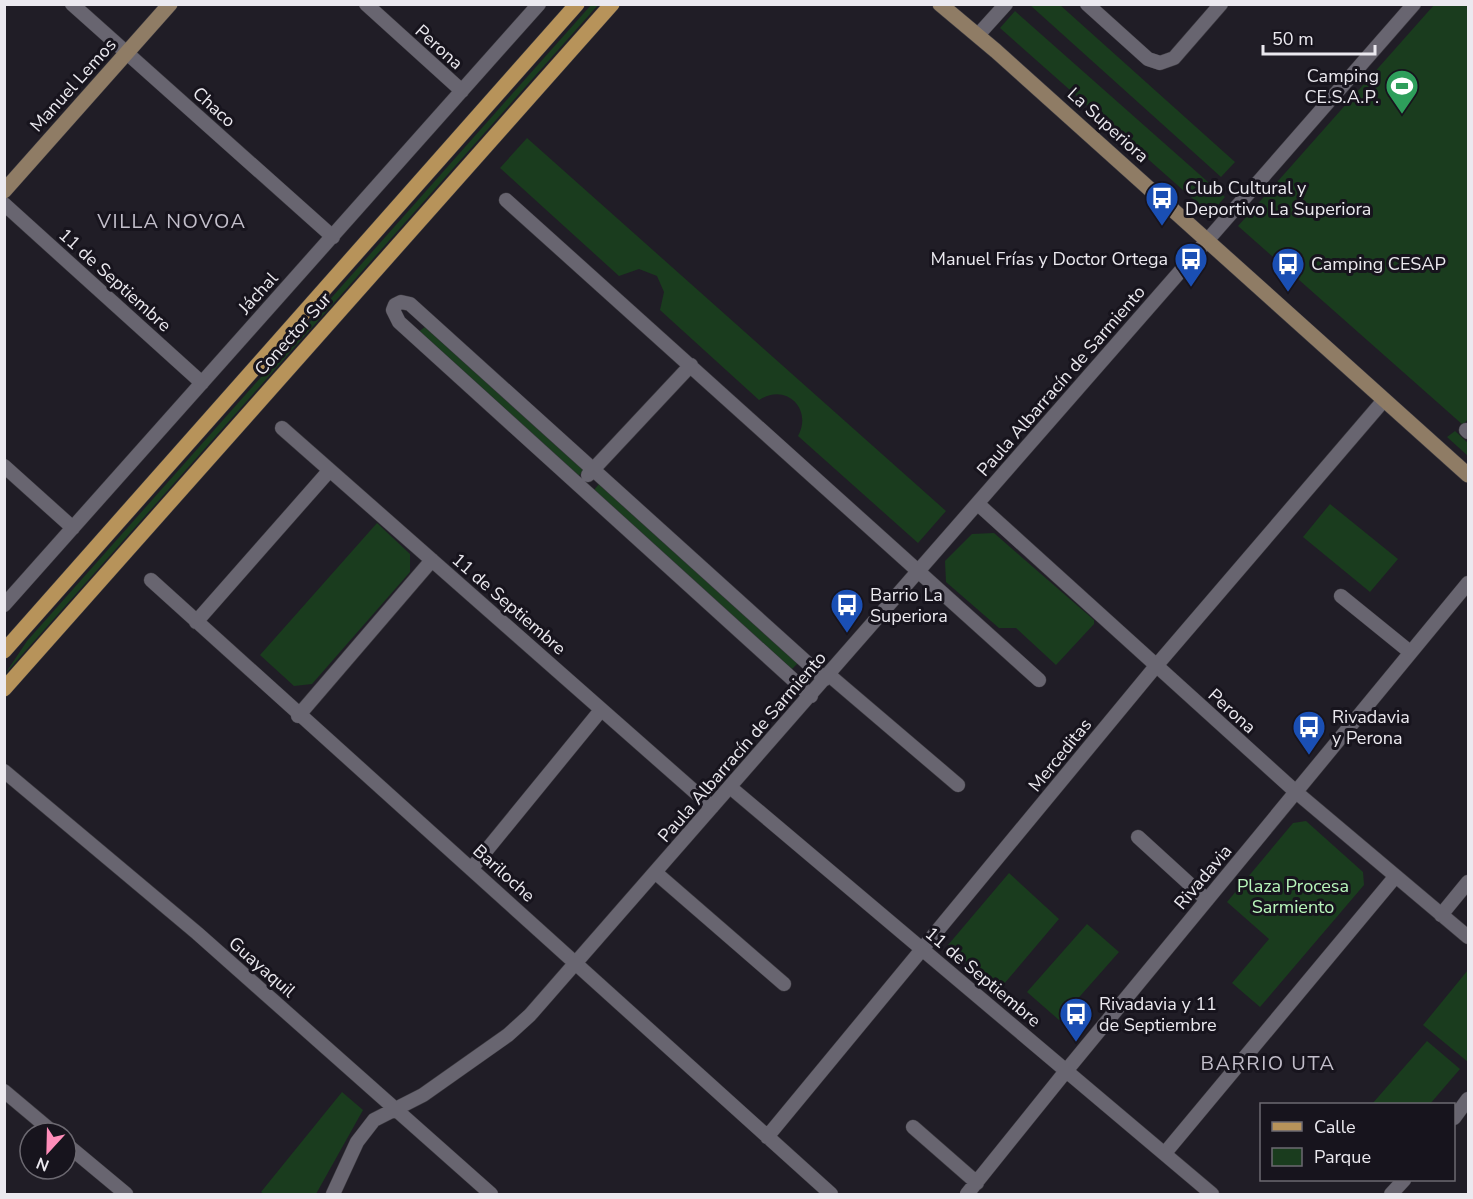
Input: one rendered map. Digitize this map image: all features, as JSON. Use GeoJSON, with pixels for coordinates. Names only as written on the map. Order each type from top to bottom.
{"type":"FeatureCollection","features":[{"type":"Feature","properties":{"kind":"main road","name":"Manuel Lemos"},"geometry":{"type":"LineString","coordinates":[[4,191],[170,4]]}},
{"type":"Feature","properties":{"kind":"main road","name":"Conector Sur"},"geometry":{"type":"LineString","coordinates":[[4,651],[578,4]]}},
{"type":"Feature","properties":{"kind":"main road","name":"Conector Sur"},"geometry":{"type":"LineString","coordinates":[[4,689],[612,4]]}},
{"type":"Feature","properties":{"kind":"main road","name":"La Superiora"},"geometry":{"type":"LineString","coordinates":[[943,4],[1468,475]]}},
{"type":"Feature","properties":{"kind":"street","name":"Chaco"},"geometry":{"type":"LineString","coordinates":[[72,4],[333,237]]}},
{"type":"Feature","properties":{"kind":"street","name":"Perona"},"geometry":{"type":"LineString","coordinates":[[366,4],[462,91]]}},
{"type":"Feature","properties":{"kind":"street","name":"Jáchal"},"geometry":{"type":"LineString","coordinates":[[4,605],[539,4]]}},
{"type":"Feature","properties":{"kind":"street"},"geometry":{"type":"LineString","coordinates":[[978,35],[1006,4]]}},
{"type":"Feature","properties":{"kind":"street"},"geometry":{"type":"LineString","coordinates":[[1087,4],[1148,59],[1161,63],[1174,58],[1221,4]]}},
{"type":"Feature","properties":{"kind":"street","name":"Paula Albarracín de Sarmiento"},"geometry":{"type":"LineString","coordinates":[[333,1194],[357,1142],[374,1120],[423,1095],[508,1035],[531,1015],[1414,4]]}},
{"type":"Feature","properties":{"kind":"street"},"geometry":{"type":"LineString","coordinates":[[506,200],[691,364],[918,573],[1039,680]]}},
{"type":"Feature","properties":{"kind":"street","name":"11 de Septiembre"},"geometry":{"type":"LineString","coordinates":[[4,204],[202,382]]}},
{"type":"Feature","properties":{"kind":"street"},"geometry":{"type":"LineString","coordinates":[[811,696],[399,322],[393,310],[395,305],[401,302],[410,304],[827,677],[958,785]]}},
{"type":"Feature","properties":{"kind":"street"},"geometry":{"type":"LineString","coordinates":[[579,485],[691,364]]}},
{"type":"Feature","properties":{"kind":"street","name":"Merceditas"},"geometry":{"type":"LineString","coordinates":[[767,1137],[1156,666],[1384,400]]}},
{"type":"Feature","properties":{"kind":"street","name":"11 de Septiembre"},"geometry":{"type":"LineString","coordinates":[[282,428],[712,807]]}},
{"type":"Feature","properties":{"kind":"street"},"geometry":{"type":"LineString","coordinates":[[4,466],[73,528]]}},
{"type":"Feature","properties":{"kind":"street"},"geometry":{"type":"LineString","coordinates":[[196,622],[329,471]]}},
{"type":"Feature","properties":{"kind":"street","name":"Perona"},"geometry":{"type":"LineString","coordinates":[[978,504],[1296,792],[1468,937]]}},
{"type":"Feature","properties":{"kind":"street"},"geometry":{"type":"LineString","coordinates":[[298,716],[432,560]]}},
{"type":"Feature","properties":{"kind":"street","name":"Bariloche"},"geometry":{"type":"LineString","coordinates":[[151,580],[298,716],[472,868],[831,1194]]}},
{"type":"Feature","properties":{"kind":"street","name":"Rivadavia"},"geometry":{"type":"LineString","coordinates":[[967,1194],[1468,583]]}},
{"type":"Feature","properties":{"kind":"street"},"geometry":{"type":"LineString","coordinates":[[1341,596],[1410,652]]}},
{"type":"Feature","properties":{"kind":"street"},"geometry":{"type":"LineString","coordinates":[[472,868],[602,710]]}},
{"type":"Feature","properties":{"kind":"street","name":"Guayaquil"},"geometry":{"type":"LineString","coordinates":[[4,771],[197,933],[491,1194]]}},
{"type":"Feature","properties":{"kind":"street","name":"11 de Septiembre"},"geometry":{"type":"LineString","coordinates":[[730,787],[1212,1194]]}},
{"type":"Feature","properties":{"kind":"street"},"geometry":{"type":"LineString","coordinates":[[1138,837],[1207,900]]}},
{"type":"Feature","properties":{"kind":"street"},"geometry":{"type":"LineString","coordinates":[[656,873],[784,984]]}},
{"type":"Feature","properties":{"kind":"street"},"geometry":{"type":"LineString","coordinates":[[1165,1153],[1395,877]]}},
{"type":"Feature","properties":{"kind":"street"},"geometry":{"type":"LineString","coordinates":[[1441,915],[1468,882]]}},
{"type":"Feature","properties":{"kind":"street"},"geometry":{"type":"LineString","coordinates":[[4,1091],[40,1121]]}},
{"type":"Feature","properties":{"kind":"street"},"geometry":{"type":"LineString","coordinates":[[1455,1117],[1468,1100]]}},
{"type":"Feature","properties":{"kind":"street"},"geometry":{"type":"LineString","coordinates":[[913,1127],[977,1183]]}},
{"type":"Feature","properties":{"kind":"street"},"geometry":{"type":"LineString","coordinates":[[78,1153],[126,1194]]}},
{"type":"Feature","properties":{"kind":"street"},"geometry":{"type":"LineString","coordinates":[[1391,1194],[1402,1181]]}},
{"type":"Feature","properties":{"kind":"green space"},"geometry":{"type":"Polygon","coordinates":[[[591,5],[598,5],[5,674],[27,641],[591,5]]]}},
{"type":"Feature","properties":{"kind":"green space"},"geometry":{"type":"Polygon","coordinates":[[[1030,5],[1060,5],[1235,162],[1221,177],[1030,5]]]}},
{"type":"Feature","properties":{"kind":"green space","name":"Camping CE.S.A.P."},"geometry":{"type":"Polygon","coordinates":[[[1434,5],[1468,5],[1468,419],[1463,425],[1238,226],[1434,5]]]}},
{"type":"Feature","properties":{"kind":"green space"},"geometry":{"type":"Polygon","coordinates":[[[1015,11],[1225,197],[1210,214],[1000,28],[1015,11]]]}},
{"type":"Feature","properties":{"kind":"green space"},"geometry":{"type":"Polygon","coordinates":[[[527,138],[946,511],[918,543],[798,436],[802,426],[802,416],[794,401],[779,394],[769,395],[759,400],[660,310],[664,292],[657,276],[639,269],[619,276],[500,168],[527,138]]]}},
{"type":"Feature","properties":{"kind":"green space"},"geometry":{"type":"Polygon","coordinates":[[[425,327],[585,470],[577,477],[418,332],[425,327]]]}},
{"type":"Feature","properties":{"kind":"green space"},"geometry":{"type":"Polygon","coordinates":[[[1455,431],[1468,443],[1468,456],[1447,437],[1455,431]]]}},
{"type":"Feature","properties":{"kind":"green space"},"geometry":{"type":"Polygon","coordinates":[[[599,484],[798,663],[791,670],[594,490],[599,484]]]}},
{"type":"Feature","properties":{"kind":"green space"},"geometry":{"type":"Polygon","coordinates":[[[1330,504],[1398,559],[1370,592],[1303,537],[1330,504]]]}},
{"type":"Feature","properties":{"kind":"green space"},"geometry":{"type":"Polygon","coordinates":[[[377,523],[410,554],[410,572],[312,684],[294,686],[260,655],[377,523]]]}},
{"type":"Feature","properties":{"kind":"green space"},"geometry":{"type":"Polygon","coordinates":[[[994,533],[1094,620],[1094,624],[1056,665],[1016,628],[999,628],[946,582],[945,561],[972,534],[994,533]]]}},
{"type":"Feature","properties":{"kind":"green space","name":"Plaza Procesa Sarmiento"},"geometry":{"type":"Polygon","coordinates":[[[1306,821],[1363,872],[1364,885],[1260,1007],[1232,983],[1269,939],[1227,902],[1293,823],[1306,821]]]}},
{"type":"Feature","properties":{"kind":"green space"},"geometry":{"type":"Polygon","coordinates":[[[1009,873],[1059,919],[998,991],[948,945],[1009,873]]]}},
{"type":"Feature","properties":{"kind":"green space"},"geometry":{"type":"Polygon","coordinates":[[[1087,924],[1119,952],[1059,1020],[1027,992],[1087,924]]]}},
{"type":"Feature","properties":{"kind":"green space"},"geometry":{"type":"Polygon","coordinates":[[[1468,970],[1468,1062],[1423,1025],[1468,970]]]}},
{"type":"Feature","properties":{"kind":"green space"},"geometry":{"type":"Polygon","coordinates":[[[1427,1041],[1460,1069],[1431,1103],[1373,1103],[1427,1041]]]}},
{"type":"Feature","properties":{"kind":"green space"},"geometry":{"type":"Polygon","coordinates":[[[342,1092],[363,1110],[316,1194],[264,1194],[261,1192],[342,1092]]]}},
{"type":"Feature","properties":{"kind":"place","name":"Camping CE.S.A.P."},"geometry":{"type":"Point","coordinates":[1402,115]}},
{"type":"Feature","properties":{"kind":"place","name":"Club Cultural y Deportivo La Superiora"},"geometry":{"type":"Point","coordinates":[1162,227]}},
{"type":"Feature","properties":{"kind":"place","name":"Manuel Frías y Doctor Ortega"},"geometry":{"type":"Point","coordinates":[1191,288]}},
{"type":"Feature","properties":{"kind":"place","name":"Camping CESAP"},"geometry":{"type":"Point","coordinates":[1288,293]}},
{"type":"Feature","properties":{"kind":"place","name":"Barrio La Superiora"},"geometry":{"type":"Point","coordinates":[847,634]}},
{"type":"Feature","properties":{"kind":"place","name":"Rivadavia y Perona"},"geometry":{"type":"Point","coordinates":[1309,756]}},
{"type":"Feature","properties":{"kind":"place","name":"Rivadavia y 11 de Septiembre"},"geometry":{"type":"Point","coordinates":[1076,1043]}},
{"type":"Feature","properties":{"kind":"district","name":"VILLA NOVOA"},"geometry":{"type":"Point","coordinates":[172,221]}},
{"type":"Feature","properties":{"kind":"district","name":"BARRIO UTA"},"geometry":{"type":"Point","coordinates":[1268,1063]}}]}
